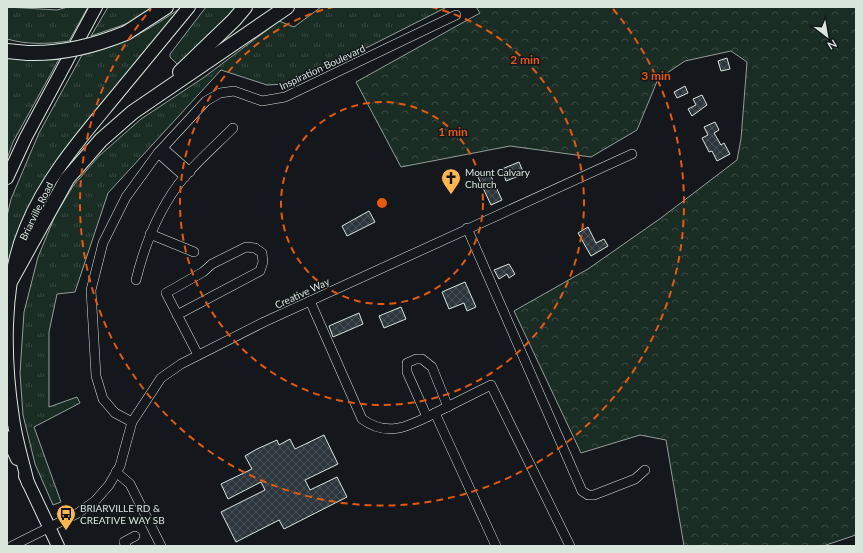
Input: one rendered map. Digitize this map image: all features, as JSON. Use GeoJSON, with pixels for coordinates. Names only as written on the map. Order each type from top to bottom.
{"type":"FeatureCollection","features":[{"type":"Feature","properties":{"kind":"highway"},"geometry":{"type":"LineString","coordinates":[[7,51],[49,53],[96,44],[126,33],[166,7]]}},
{"type":"Feature","properties":{"kind":"highway"},"geometry":{"type":"LineString","coordinates":[[155,98],[234,20],[245,7]]}},
{"type":"Feature","properties":{"kind":"highway"},"geometry":{"type":"LineString","coordinates":[[11,280],[67,179],[84,158],[117,125],[287,7]]}},
{"type":"Feature","properties":{"kind":"main road"},"geometry":{"type":"LineString","coordinates":[[7,178],[26,137],[96,7]]}},
{"type":"Feature","properties":{"kind":"main road","name":"Briarville Road"},"geometry":{"type":"LineString","coordinates":[[28,483],[13,419],[7,366],[11,280],[26,227],[48,183],[78,142],[189,7]]}},
{"type":"Feature","properties":{"kind":"main road","name":"Briarville Road"},"geometry":{"type":"LineString","coordinates":[[7,437],[58,546]]}},
{"type":"Feature","properties":{"kind":"street","name":"Inspiration Boulevard"},"geometry":{"type":"LineString","coordinates":[[132,422],[115,413],[103,399],[96,376],[91,290],[103,243],[126,197],[160,151],[206,101],[220,92],[234,92],[262,101],[285,97],[456,15]]}},
{"type":"Feature","properties":{"kind":"street"},"geometry":{"type":"LineString","coordinates":[[136,280],[142,253],[160,214],[187,174],[233,128]]}},
{"type":"Feature","properties":{"kind":"street"},"geometry":{"type":"LineString","coordinates":[[160,151],[187,174]]}},
{"type":"Feature","properties":{"kind":"street","name":"Creative Way"},"geometry":{"type":"LineString","coordinates":[[12,546],[78,513],[95,501],[109,485],[116,472],[132,422],[161,378],[181,364],[310,301],[467,228],[632,154]]}},
{"type":"Feature","properties":{"kind":"street"},"geometry":{"type":"LineString","coordinates":[[467,228],[582,491],[588,495],[594,495],[635,478],[645,470]]}},
{"type":"Feature","properties":{"kind":"street"},"geometry":{"type":"LineString","coordinates":[[150,234],[194,252]]}},
{"type":"Feature","properties":{"kind":"street"},"geometry":{"type":"LineString","coordinates":[[177,315],[260,271],[263,262],[262,253],[256,248],[246,247],[212,264],[203,272],[166,293],[177,315],[198,355]]}},
{"type":"Feature","properties":{"kind":"street"},"geometry":{"type":"LineString","coordinates":[[310,301],[362,419],[372,427],[384,430],[410,425],[491,385],[570,546]]}},
{"type":"Feature","properties":{"kind":"street"},"geometry":{"type":"LineString","coordinates":[[448,407],[432,367],[422,359],[416,359],[406,363],[407,372],[496,546]]}},
{"type":"Feature","properties":{"kind":"street"},"geometry":{"type":"LineString","coordinates":[[116,472],[130,484],[161,546]]}},
{"type":"Feature","properties":{"kind":"street"},"geometry":{"type":"LineString","coordinates":[[126,546],[124,542],[135,536]]}},
{"type":"Feature","properties":{"kind":"green space"},"geometry":{"type":"Polygon","coordinates":[[[7,7],[57,10],[68,7],[88,7],[69,41],[38,43],[7,39],[7,7]]]}},
{"type":"Feature","properties":{"kind":"green space"},"geometry":{"type":"Polygon","coordinates":[[[108,7],[156,7],[129,23],[91,36],[108,7]]]}},
{"type":"Feature","properties":{"kind":"green space"},"geometry":{"type":"Polygon","coordinates":[[[182,7],[47,179],[7,287],[7,216],[11,199],[39,133],[82,55],[122,42],[158,23],[182,7]]]}},
{"type":"Feature","properties":{"kind":"green space"},"geometry":{"type":"Polygon","coordinates":[[[206,7],[240,7],[178,65],[170,57],[170,54],[206,7]]]}},
{"type":"Feature","properties":{"kind":"green space"},"geometry":{"type":"Polygon","coordinates":[[[321,7],[447,7],[366,48],[286,84],[267,85],[221,70],[108,193],[75,292],[57,294],[49,332],[49,407],[77,397],[80,403],[34,427],[61,502],[53,505],[35,464],[23,415],[20,373],[24,312],[38,257],[55,216],[73,186],[99,156],[141,119],[203,78],[279,21],[294,27],[321,7]]]}},
{"type":"Feature","properties":{"kind":"green space"},"geometry":{"type":"Polygon","coordinates":[[[476,7],[856,7],[856,535],[823,546],[684,546],[666,440],[640,435],[581,453],[514,311],[588,269],[661,218],[737,160],[741,139],[747,62],[731,51],[685,61],[658,79],[637,130],[591,157],[510,146],[401,167],[356,82],[480,13],[476,7]]]}},
{"type":"Feature","properties":{"kind":"green space"},"geometry":{"type":"Polygon","coordinates":[[[7,58],[31,60],[59,59],[13,142],[7,159],[7,58]]]}},
{"type":"Feature","properties":{"kind":"building"},"geometry":{"type":"Polygon","coordinates":[[[727,58],[730,69],[721,71],[718,61],[727,58]]]}},
{"type":"Feature","properties":{"kind":"building"},"geometry":{"type":"Polygon","coordinates":[[[685,86],[688,93],[677,98],[674,92],[685,86]]]}},
{"type":"Feature","properties":{"kind":"building"},"geometry":{"type":"Polygon","coordinates":[[[702,95],[707,105],[692,116],[688,109],[696,105],[693,99],[702,95]]]}},
{"type":"Feature","properties":{"kind":"building"},"geometry":{"type":"Polygon","coordinates":[[[715,122],[719,130],[714,133],[721,145],[724,143],[730,154],[717,161],[712,151],[709,152],[702,138],[708,135],[704,127],[715,122]]]}},
{"type":"Feature","properties":{"kind":"building"},"geometry":{"type":"Polygon","coordinates":[[[519,162],[524,174],[506,181],[502,169],[519,162]]]}},
{"type":"Feature","properties":{"kind":"building"},"geometry":{"type":"Polygon","coordinates":[[[488,170],[502,200],[491,205],[477,175],[488,170]]]}},
{"type":"Feature","properties":{"kind":"building"},"geometry":{"type":"Polygon","coordinates":[[[369,211],[375,222],[347,236],[342,226],[369,211]]]}},
{"type":"Feature","properties":{"kind":"building"},"geometry":{"type":"Polygon","coordinates":[[[588,227],[596,243],[604,239],[608,246],[591,256],[578,233],[588,227]]]}},
{"type":"Feature","properties":{"kind":"building"},"geometry":{"type":"Polygon","coordinates":[[[509,264],[515,274],[509,278],[507,274],[499,279],[494,270],[509,264]]]}},
{"type":"Feature","properties":{"kind":"building"},"geometry":{"type":"Polygon","coordinates":[[[465,282],[476,307],[467,311],[464,303],[449,309],[442,292],[465,282]]]}},
{"type":"Feature","properties":{"kind":"building"},"geometry":{"type":"Polygon","coordinates":[[[401,307],[406,319],[384,328],[379,316],[401,307]]]}},
{"type":"Feature","properties":{"kind":"building"},"geometry":{"type":"Polygon","coordinates":[[[359,313],[363,324],[333,337],[329,326],[359,313]]]}},
{"type":"Feature","properties":{"kind":"building"},"geometry":{"type":"Polygon","coordinates":[[[324,435],[338,464],[305,480],[310,490],[337,477],[347,497],[284,529],[279,520],[236,542],[221,512],[265,490],[261,482],[228,499],[221,484],[252,469],[245,456],[257,449],[277,440],[279,445],[290,439],[295,449],[324,435]]]}},
{"type":"Feature","properties":{"kind":"place","name":"Mount Calvary Church"},"geometry":{"type":"Point","coordinates":[451,195]}},
{"type":"Feature","properties":{"kind":"place","name":"BRIARVILLE RD & CREATIVE WAY SB"},"geometry":{"type":"Point","coordinates":[66,531]}}]}
